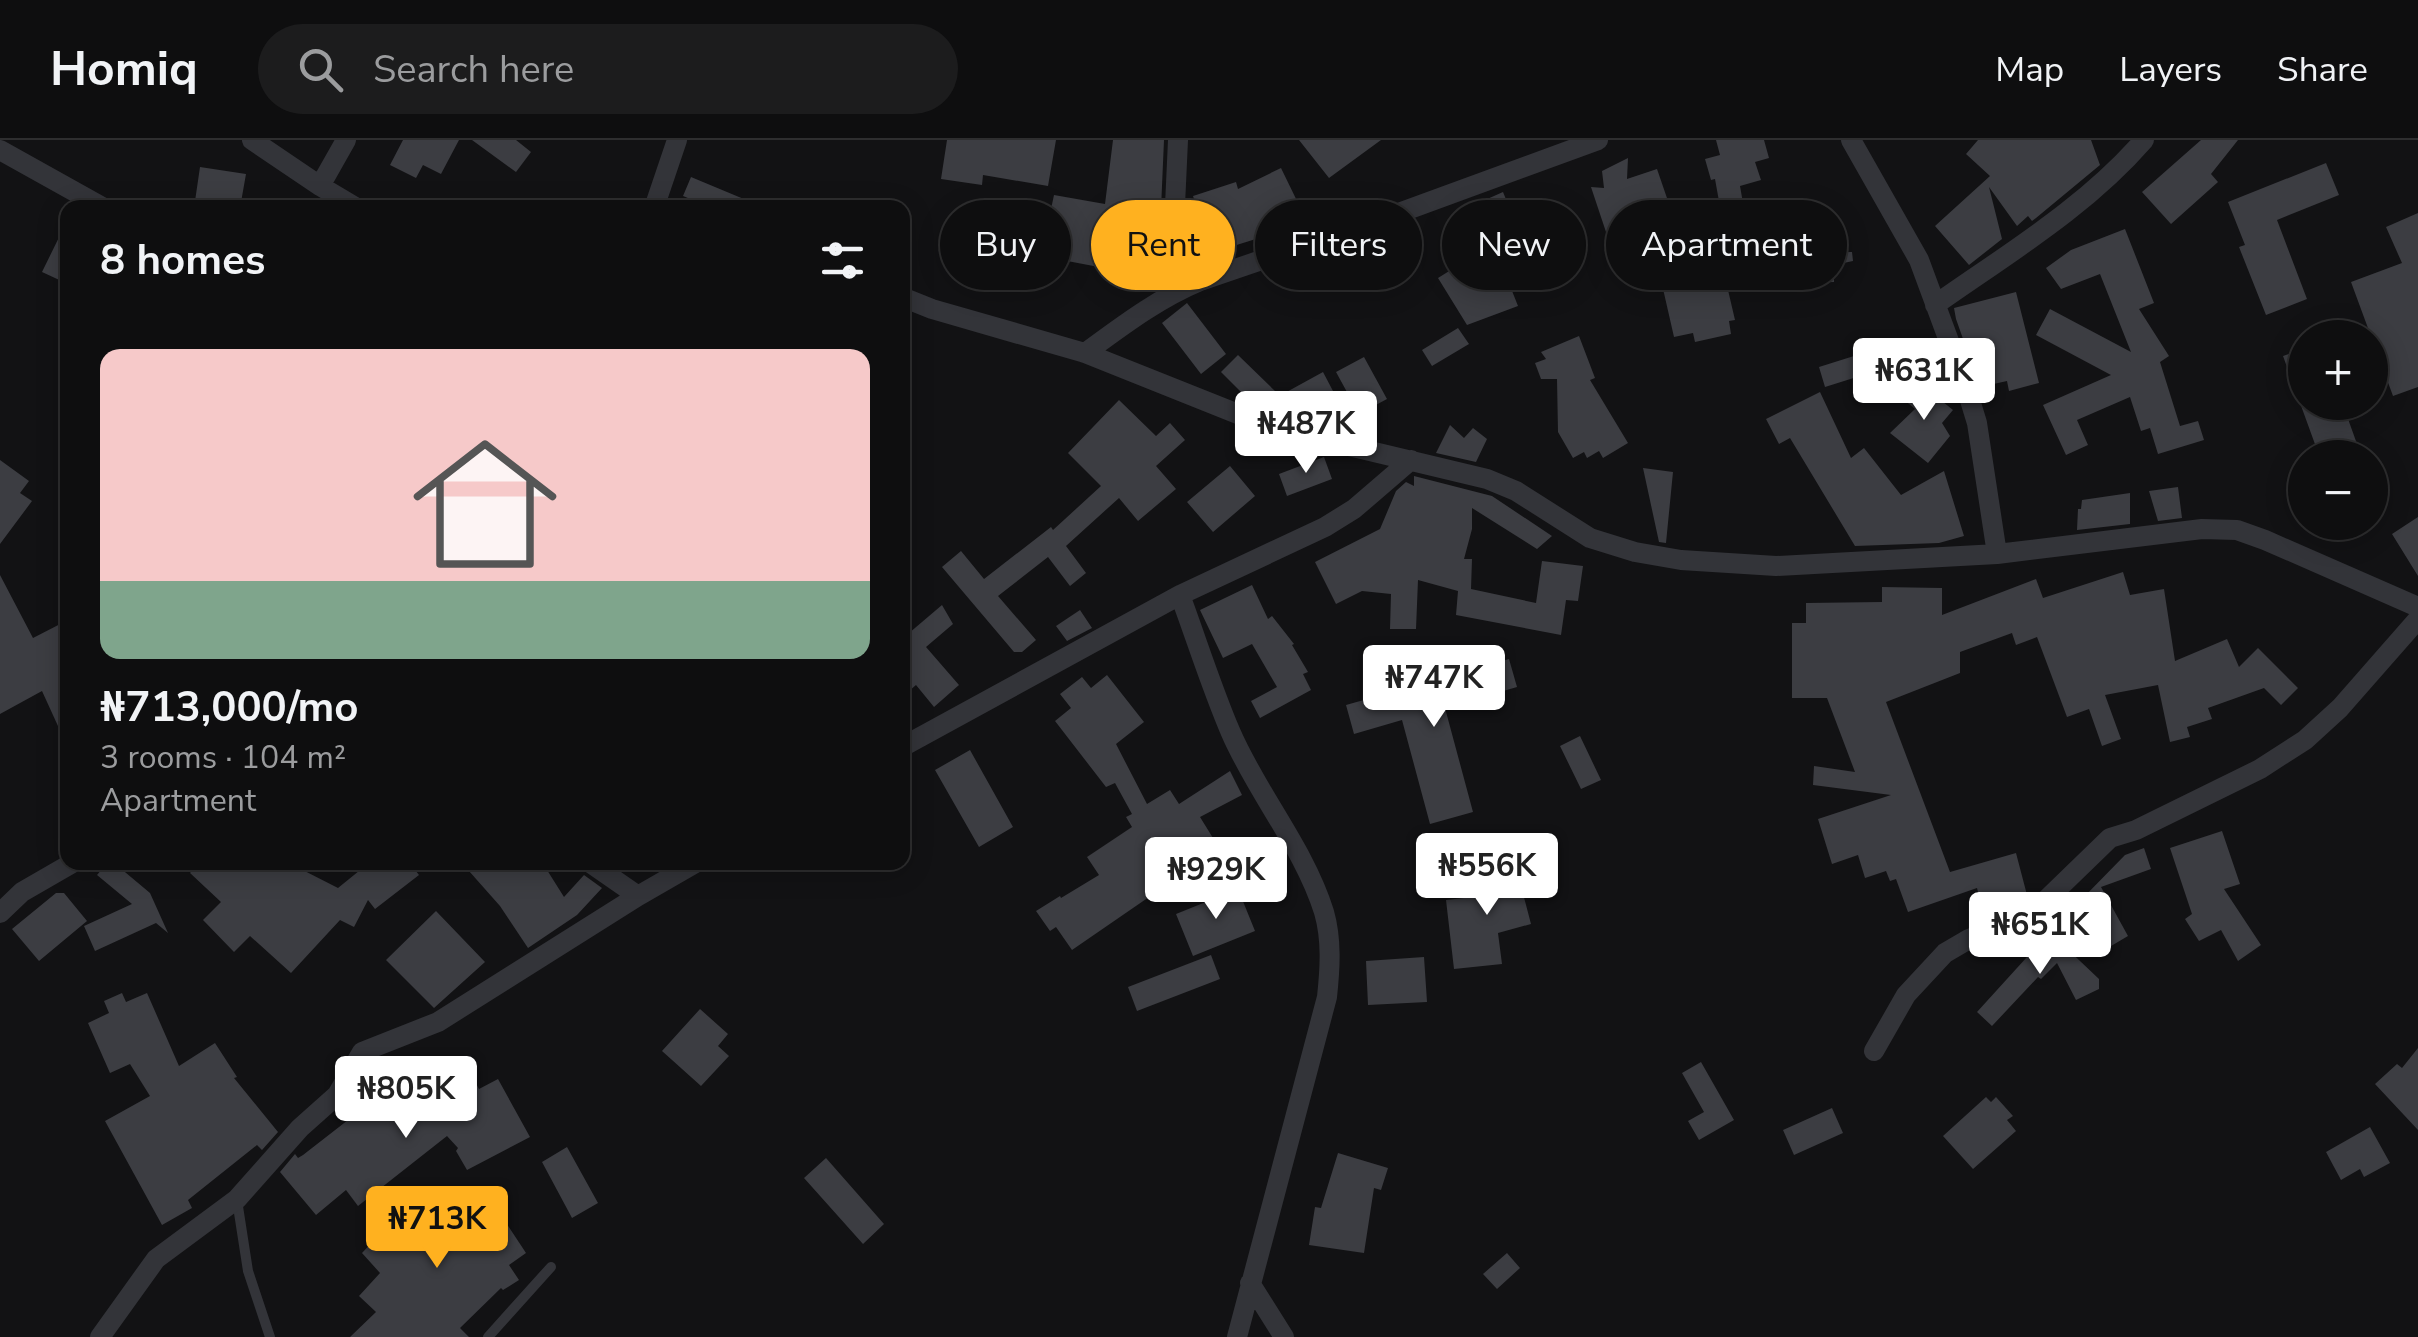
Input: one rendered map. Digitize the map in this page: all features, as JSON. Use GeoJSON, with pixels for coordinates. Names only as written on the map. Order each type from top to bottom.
{"type":"FeatureCollection","features":[{"type":"Feature","properties":{"kind":"street"},"geometry":{"type":"LineString","coordinates":[[252,140],[344,200]]}},
{"type":"Feature","properties":{"kind":"street"},"geometry":{"type":"LineString","coordinates":[[320,186],[346,140]]}},
{"type":"Feature","properties":{"kind":"street"},"geometry":{"type":"LineString","coordinates":[[657,200],[677,140]]}},
{"type":"Feature","properties":{"kind":"street"},"geometry":{"type":"LineString","coordinates":[[1171,294],[1178,140]]}},
{"type":"Feature","properties":{"kind":"street"},"geometry":{"type":"LineString","coordinates":[[1085,353],[1171,294],[1598,140]]}},
{"type":"Feature","properties":{"kind":"street"},"geometry":{"type":"LineString","coordinates":[[1852,140],[1920,260],[1977,423],[1998,554]]}},
{"type":"Feature","properties":{"kind":"street"},"geometry":{"type":"LineString","coordinates":[[1934,305],[2081,202],[2120,168],[2144,140]]}},
{"type":"Feature","properties":{"kind":"street"},"geometry":{"type":"LineString","coordinates":[[0,150],[90,200]]}},
{"type":"Feature","properties":{"kind":"street"},"geometry":{"type":"LineString","coordinates":[[910,300],[1085,353],[1298,438],[1488,479],[1516,490],[1590,538],[1635,552],[1681,560],[1776,566],[1998,554],[2202,529],[2236,530],[2418,607]]}},
{"type":"Feature","properties":{"kind":"street"},"geometry":{"type":"LineString","coordinates":[[910,743],[1180,596],[1340,518],[1412,460]]}},
{"type":"Feature","properties":{"kind":"street"},"geometry":{"type":"LineString","coordinates":[[1180,596],[1231,733],[1315,889],[1325,915],[1331,959],[1327,997],[1238,1337]]}},
{"type":"Feature","properties":{"kind":"street"},"geometry":{"type":"LineString","coordinates":[[1874,1051],[1906,995],[1944,954],[2020,918],[2046,900],[2110,838],[2136,830],[2260,770],[2305,740],[2340,708],[2418,619]]}},
{"type":"Feature","properties":{"kind":"street"},"geometry":{"type":"LineString","coordinates":[[0,913],[22,892],[60,870]]}},
{"type":"Feature","properties":{"kind":"street"},"geometry":{"type":"LineString","coordinates":[[601,870],[638,896]]}},
{"type":"Feature","properties":{"kind":"street"},"geometry":{"type":"LineString","coordinates":[[100,1337],[156,1259],[237,1199],[300,1128],[337,1096],[362,1052],[438,1022],[683,870]]}},
{"type":"Feature","properties":{"kind":"street"},"geometry":{"type":"LineString","coordinates":[[1250,1284],[1284,1337]]}},
{"type":"Feature","properties":{"kind":"lane"},"geometry":{"type":"LineString","coordinates":[[237,1199],[248,1271],[270,1337]]}},
{"type":"Feature","properties":{"kind":"lane"},"geometry":{"type":"LineString","coordinates":[[488,1337],[551,1267]]}},
{"type":"Feature","properties":{"kind":"building"},"geometry":{"type":"Polygon","coordinates":[[[403,140],[459,140],[441,174],[423,165],[416,178],[390,165],[403,140]]]}},
{"type":"Feature","properties":{"kind":"building"},"geometry":{"type":"Polygon","coordinates":[[[472,140],[516,140],[531,152],[516,172],[472,140]]]}},
{"type":"Feature","properties":{"kind":"building"},"geometry":{"type":"Polygon","coordinates":[[[947,140],[1056,140],[1048,186],[983,175],[982,185],[941,179],[947,140]]]}},
{"type":"Feature","properties":{"kind":"building"},"geometry":{"type":"Polygon","coordinates":[[[1113,140],[1164,140],[1161,200],[1106,200],[1113,140]]]}},
{"type":"Feature","properties":{"kind":"building"},"geometry":{"type":"Polygon","coordinates":[[[1299,140],[1381,140],[1329,178],[1299,140]]]}},
{"type":"Feature","properties":{"kind":"building"},"geometry":{"type":"Polygon","coordinates":[[[1716,140],[1764,140],[1769,158],[1755,162],[1761,180],[1740,186],[1742,200],[1719,200],[1715,179],[1711,180],[1705,159],[1720,155],[1716,140]]]}},
{"type":"Feature","properties":{"kind":"building"},"geometry":{"type":"Polygon","coordinates":[[[1978,140],[2091,140],[2100,165],[2032,221],[2028,216],[2017,226],[1989,187],[2002,239],[1969,265],[1935,226],[1990,176],[1966,154],[1978,140]]]}},
{"type":"Feature","properties":{"kind":"building"},"geometry":{"type":"Polygon","coordinates":[[[2201,140],[2238,140],[2211,174],[2218,182],[2171,224],[2142,192],[2201,140]]]}},
{"type":"Feature","properties":{"kind":"building"},"geometry":{"type":"Polygon","coordinates":[[[1628,158],[1627,179],[1657,169],[1668,200],[1606,200],[1606,232],[1591,187],[1604,188],[1602,171],[1628,158]]]}},
{"type":"Feature","properties":{"kind":"building"},"geometry":{"type":"Polygon","coordinates":[[[2326,163],[2339,195],[2277,220],[2307,299],[2266,315],[2239,247],[2245,245],[2228,202],[2326,163]]]}},
{"type":"Feature","properties":{"kind":"building"},"geometry":{"type":"Polygon","coordinates":[[[200,167],[246,174],[241,200],[195,200],[200,167]]]}},
{"type":"Feature","properties":{"kind":"building"},"geometry":{"type":"Polygon","coordinates":[[[1281,168],[1297,200],[1255,200],[1255,239],[1235,246],[1235,200],[1194,200],[1193,196],[1236,182],[1238,189],[1281,168]]]}},
{"type":"Feature","properties":{"kind":"building"},"geometry":{"type":"Polygon","coordinates":[[[691,177],[746,200],[693,200],[683,196],[691,177]]]}},
{"type":"Feature","properties":{"kind":"building"},"geometry":{"type":"Polygon","coordinates":[[[1503,192],[1506,200],[1485,200],[1503,192]]]}},
{"type":"Feature","properties":{"kind":"building"},"geometry":{"type":"Polygon","coordinates":[[[1054,195],[1091,202],[1091,266],[1071,262],[1071,200],[1053,200],[1054,195]]]}},
{"type":"Feature","properties":{"kind":"building"},"geometry":{"type":"Polygon","coordinates":[[[2418,213],[2418,387],[2393,396],[2388,382],[2388,320],[2365,320],[2351,282],[2402,263],[2386,227],[2418,213]]]}},
{"type":"Feature","properties":{"kind":"building"},"geometry":{"type":"Polygon","coordinates":[[[2125,229],[2154,303],[2139,309],[2169,356],[2160,362],[2180,426],[2198,421],[2204,440],[2158,454],[2150,428],[2141,431],[2130,397],[2077,420],[2088,445],[2066,455],[2043,405],[2111,375],[2036,335],[2050,309],[2131,352],[2100,274],[2061,289],[2046,268],[2071,250],[2125,229]]]}},
{"type":"Feature","properties":{"kind":"building"},"geometry":{"type":"Polygon","coordinates":[[[60,235],[60,280],[42,272],[60,235]]]}},
{"type":"Feature","properties":{"kind":"building"},"geometry":{"type":"Polygon","coordinates":[[[1445,290],[1512,290],[1518,306],[1467,325],[1445,290]]]}},
{"type":"Feature","properties":{"kind":"building"},"geometry":{"type":"Polygon","coordinates":[[[1663,290],[1728,290],[1735,320],[1729,321],[1731,334],[1695,342],[1693,333],[1674,337],[1663,290]]]}},
{"type":"Feature","properties":{"kind":"building"},"geometry":{"type":"Polygon","coordinates":[[[2016,292],[2039,383],[2009,391],[2007,381],[1980,387],[1954,308],[2016,292]]]}},
{"type":"Feature","properties":{"kind":"building"},"geometry":{"type":"Polygon","coordinates":[[[1187,303],[1226,354],[1201,374],[1162,323],[1187,303]]]}},
{"type":"Feature","properties":{"kind":"building"},"geometry":{"type":"Polygon","coordinates":[[[1458,328],[1469,344],[1432,366],[1422,350],[1458,328]]]}},
{"type":"Feature","properties":{"kind":"building"},"geometry":{"type":"Polygon","coordinates":[[[1579,336],[1595,378],[1590,380],[1628,443],[1603,458],[1599,451],[1587,458],[1584,452],[1573,458],[1558,432],[1557,379],[1541,379],[1535,363],[1546,359],[1541,352],[1579,336]]]}},
{"type":"Feature","properties":{"kind":"building"},"geometry":{"type":"Polygon","coordinates":[[[1889,345],[1895,365],[1825,387],[1819,367],[1889,345]]]}},
{"type":"Feature","properties":{"kind":"building"},"geometry":{"type":"Polygon","coordinates":[[[1238,355],[1275,391],[1259,407],[1221,372],[1238,355]]]}},
{"type":"Feature","properties":{"kind":"building"},"geometry":{"type":"Polygon","coordinates":[[[1364,357],[1387,399],[1359,414],[1336,372],[1364,357]]]}},
{"type":"Feature","properties":{"kind":"building"},"geometry":{"type":"Polygon","coordinates":[[[1323,372],[1333,391],[1284,418],[1281,416],[1272,400],[1323,372]]]}},
{"type":"Feature","properties":{"kind":"building"},"geometry":{"type":"Polygon","coordinates":[[[1916,380],[1953,410],[1942,423],[1950,436],[1928,463],[1890,433],[1915,409],[1902,398],[1916,380]]]}},
{"type":"Feature","properties":{"kind":"building"},"geometry":{"type":"Polygon","coordinates":[[[1820,392],[1851,458],[1864,448],[1901,495],[1944,471],[1964,536],[1939,543],[1855,546],[1790,438],[1779,444],[1766,419],[1820,392]]]}},
{"type":"Feature","properties":{"kind":"building"},"geometry":{"type":"Polygon","coordinates":[[[1119,400],[1156,436],[1170,423],[1185,440],[1156,466],[1176,489],[1138,521],[1119,498],[1066,546],[1086,573],[1070,586],[1048,557],[998,596],[1036,640],[1022,652],[1014,652],[942,567],[961,551],[984,579],[1051,527],[1053,530],[1101,486],[1068,453],[1119,400]]]}},
{"type":"Feature","properties":{"kind":"building"},"geometry":{"type":"Polygon","coordinates":[[[2306,420],[2348,420],[2356,440],[2313,440],[2306,420]]]}},
{"type":"Feature","properties":{"kind":"building"},"geometry":{"type":"Polygon","coordinates":[[[1450,425],[1464,438],[1473,428],[1487,439],[1476,462],[1436,453],[1450,425]]]}},
{"type":"Feature","properties":{"kind":"building"},"geometry":{"type":"Polygon","coordinates":[[[1324,457],[1332,479],[1287,496],[1279,474],[1324,457]]]}},
{"type":"Feature","properties":{"kind":"building"},"geometry":{"type":"Polygon","coordinates":[[[0,460],[29,481],[20,493],[32,501],[0,544],[0,460]]]}},
{"type":"Feature","properties":{"kind":"building"},"geometry":{"type":"Polygon","coordinates":[[[1230,466],[1255,496],[1213,532],[1187,502],[1230,466]]]}},
{"type":"Feature","properties":{"kind":"building"},"geometry":{"type":"Polygon","coordinates":[[[1643,468],[1673,472],[1666,543],[1659,542],[1643,468]]]}},
{"type":"Feature","properties":{"kind":"building"},"geometry":{"type":"Polygon","coordinates":[[[1414,476],[1492,496],[1552,536],[1537,549],[1472,508],[1472,529],[1464,559],[1472,559],[1471,589],[1536,603],[1542,561],[1583,566],[1578,601],[1566,600],[1561,635],[1456,615],[1458,591],[1418,580],[1416,629],[1390,629],[1391,594],[1362,591],[1336,604],[1315,562],[1380,529],[1396,491],[1406,482],[1414,486],[1414,476]]]}},
{"type":"Feature","properties":{"kind":"building"},"geometry":{"type":"Polygon","coordinates":[[[2178,487],[2182,518],[2158,521],[2149,491],[2178,487]]]}},
{"type":"Feature","properties":{"kind":"building"},"geometry":{"type":"Polygon","coordinates":[[[2130,493],[2130,524],[2077,530],[2082,500],[2130,493]]]}},
{"type":"Feature","properties":{"kind":"building"},"geometry":{"type":"Polygon","coordinates":[[[2418,517],[2418,576],[2392,534],[2418,517]]]}},
{"type":"Feature","properties":{"kind":"building"},"geometry":{"type":"Polygon","coordinates":[[[2123,572],[2130,595],[2164,589],[2175,661],[2227,639],[2239,667],[2258,648],[2298,688],[2281,705],[2264,688],[2208,708],[2212,719],[2187,727],[2190,737],[2170,742],[2158,685],[2105,695],[2121,739],[2102,746],[2089,709],[2067,717],[2037,637],[2016,645],[2012,633],[1960,652],[1960,673],[1886,702],[1950,872],[2016,853],[2027,895],[1982,908],[1977,888],[1908,912],[1896,879],[1890,881],[1886,871],[1865,878],[1858,855],[1832,864],[1818,819],[1891,795],[1813,785],[1814,766],[1855,772],[1827,698],[1792,698],[1792,623],[1806,623],[1806,603],[1882,602],[1882,587],[1942,588],[1942,615],[2036,579],[2043,598],[2123,572]]]}},
{"type":"Feature","properties":{"kind":"building"},"geometry":{"type":"Polygon","coordinates":[[[0,575],[33,638],[60,624],[60,730],[42,691],[0,714],[0,575]]]}},
{"type":"Feature","properties":{"kind":"building"},"geometry":{"type":"Polygon","coordinates":[[[1252,585],[1268,619],[1272,616],[1294,644],[1308,672],[1303,674],[1311,690],[1260,718],[1251,701],[1277,687],[1252,644],[1223,658],[1200,610],[1252,585]]]}},
{"type":"Feature","properties":{"kind":"building"},"geometry":{"type":"Polygon","coordinates":[[[942,605],[953,624],[926,647],[959,685],[934,707],[916,685],[910,690],[910,632],[942,605]]]}},
{"type":"Feature","properties":{"kind":"building"},"geometry":{"type":"Polygon","coordinates":[[[1080,610],[1092,628],[1067,641],[1056,626],[1080,610]]]}},
{"type":"Feature","properties":{"kind":"building"},"geometry":{"type":"Polygon","coordinates":[[[1509,659],[1517,687],[1445,708],[1473,812],[1430,824],[1402,720],[1354,734],[1346,705],[1509,659]]]}},
{"type":"Feature","properties":{"kind":"building"},"geometry":{"type":"Polygon","coordinates":[[[1107,675],[1144,722],[1116,744],[1147,804],[1170,790],[1179,804],[1230,771],[1242,795],[1200,817],[1213,838],[1204,843],[1214,859],[1167,890],[1165,886],[1072,950],[1056,927],[1050,931],[1036,911],[1099,875],[1087,857],[1132,827],[1126,817],[1132,814],[1115,783],[1106,787],[1055,721],[1071,708],[1060,694],[1082,677],[1091,688],[1107,675]]]}},
{"type":"Feature","properties":{"kind":"building"},"geometry":{"type":"Polygon","coordinates":[[[1580,736],[1601,780],[1581,789],[1560,746],[1580,736]]]}},
{"type":"Feature","properties":{"kind":"building"},"geometry":{"type":"Polygon","coordinates":[[[970,750],[1013,827],[979,847],[935,770],[970,750]]]}},
{"type":"Feature","properties":{"kind":"building"},"geometry":{"type":"Polygon","coordinates":[[[2222,831],[2240,884],[2224,889],[2261,945],[2238,961],[2221,930],[2199,941],[2185,919],[2192,914],[2170,848],[2222,831]]]}},
{"type":"Feature","properties":{"kind":"building"},"geometry":{"type":"Polygon","coordinates":[[[2144,848],[2151,869],[2101,887],[2128,936],[2106,949],[2080,901],[2125,855],[2144,848]]]}},
{"type":"Feature","properties":{"kind":"building"},"geometry":{"type":"Polygon","coordinates":[[[1514,859],[1531,924],[1498,933],[1502,964],[1454,969],[1446,900],[1491,895],[1484,867],[1514,859]]]}},
{"type":"Feature","properties":{"kind":"building"},"geometry":{"type":"Polygon","coordinates":[[[101,870],[123,870],[150,893],[168,933],[156,923],[95,951],[84,926],[132,904],[97,875],[101,870]]]}},
{"type":"Feature","properties":{"kind":"building"},"geometry":{"type":"Polygon","coordinates":[[[303,870],[338,888],[360,870],[415,870],[419,875],[375,909],[368,900],[354,927],[340,920],[291,973],[250,936],[234,952],[203,920],[221,902],[190,873],[303,870]]]}},
{"type":"Feature","properties":{"kind":"building"},"geometry":{"type":"Polygon","coordinates":[[[468,870],[547,870],[564,897],[584,875],[602,888],[577,915],[528,948],[500,906],[468,870]]]}},
{"type":"Feature","properties":{"kind":"building"},"geometry":{"type":"Polygon","coordinates":[[[1238,889],[1255,931],[1193,956],[1176,914],[1238,889]]]}},
{"type":"Feature","properties":{"kind":"building"},"geometry":{"type":"Polygon","coordinates":[[[56,893],[64,893],[87,921],[39,961],[12,929],[56,893]]]}},
{"type":"Feature","properties":{"kind":"building"},"geometry":{"type":"Polygon","coordinates":[[[436,911],[485,962],[434,1008],[386,960],[436,911]]]}},
{"type":"Feature","properties":{"kind":"building"},"geometry":{"type":"Polygon","coordinates":[[[2041,924],[2099,979],[2099,989],[2076,1000],[2057,963],[2041,979],[2038,977],[1992,1026],[1977,1012],[2045,937],[2041,924]]]}},
{"type":"Feature","properties":{"kind":"building"},"geometry":{"type":"Polygon","coordinates":[[[1211,955],[1220,979],[1137,1011],[1128,987],[1211,955]]]}},
{"type":"Feature","properties":{"kind":"building"},"geometry":{"type":"Polygon","coordinates":[[[1424,957],[1427,1002],[1368,1005],[1366,961],[1424,957]]]}},
{"type":"Feature","properties":{"kind":"building"},"geometry":{"type":"Polygon","coordinates":[[[122,993],[126,1002],[147,993],[179,1066],[215,1043],[237,1077],[234,1078],[278,1132],[262,1150],[257,1145],[188,1200],[192,1208],[162,1225],[105,1121],[150,1096],[130,1064],[110,1073],[88,1023],[109,1013],[104,1001],[122,993]]]}},
{"type":"Feature","properties":{"kind":"building"},"geometry":{"type":"Polygon","coordinates":[[[700,1009],[728,1034],[718,1046],[729,1056],[701,1086],[662,1051],[700,1009]]]}},
{"type":"Feature","properties":{"kind":"building"},"geometry":{"type":"Polygon","coordinates":[[[2418,1048],[2418,1130],[2375,1084],[2397,1064],[2402,1068],[2418,1048]]]}},
{"type":"Feature","properties":{"kind":"building"},"geometry":{"type":"Polygon","coordinates":[[[1701,1062],[1734,1120],[1699,1140],[1688,1121],[1704,1112],[1682,1073],[1701,1062]]]}},
{"type":"Feature","properties":{"kind":"building"},"geometry":{"type":"Polygon","coordinates":[[[470,1072],[479,1089],[498,1079],[530,1137],[467,1170],[458,1148],[447,1136],[358,1206],[346,1190],[316,1215],[280,1172],[295,1154],[298,1158],[303,1155],[348,1120],[376,1108],[379,1116],[470,1072]]]}},
{"type":"Feature","properties":{"kind":"building"},"geometry":{"type":"Polygon","coordinates":[[[1986,1097],[1991,1102],[1996,1097],[2013,1116],[2007,1120],[2016,1131],[1973,1169],[1943,1136],[1986,1097]]]}},
{"type":"Feature","properties":{"kind":"building"},"geometry":{"type":"Polygon","coordinates":[[[1832,1108],[1843,1133],[1794,1155],[1783,1130],[1832,1108]]]}},
{"type":"Feature","properties":{"kind":"building"},"geometry":{"type":"Polygon","coordinates":[[[2370,1127],[2390,1163],[2364,1177],[2360,1169],[2341,1180],[2326,1152],[2370,1127]]]}},
{"type":"Feature","properties":{"kind":"building"},"geometry":{"type":"Polygon","coordinates":[[[567,1147],[598,1203],[572,1218],[542,1162],[567,1147]]]}},
{"type":"Feature","properties":{"kind":"building"},"geometry":{"type":"Polygon","coordinates":[[[1338,1153],[1388,1168],[1381,1190],[1374,1188],[1364,1253],[1309,1245],[1315,1207],[1321,1208],[1338,1153]]]}},
{"type":"Feature","properties":{"kind":"building"},"geometry":{"type":"Polygon","coordinates":[[[826,1158],[884,1224],[863,1244],[804,1178],[826,1158]]]}},
{"type":"Feature","properties":{"kind":"building"},"geometry":{"type":"Polygon","coordinates":[[[487,1194],[526,1253],[509,1265],[519,1280],[501,1288],[460,1328],[469,1337],[350,1337],[376,1312],[359,1296],[380,1273],[362,1253],[416,1195],[440,1225],[487,1194]]]}},
{"type":"Feature","properties":{"kind":"building"},"geometry":{"type":"Polygon","coordinates":[[[1507,1253],[1520,1268],[1497,1289],[1483,1274],[1507,1253]]]}}]}
